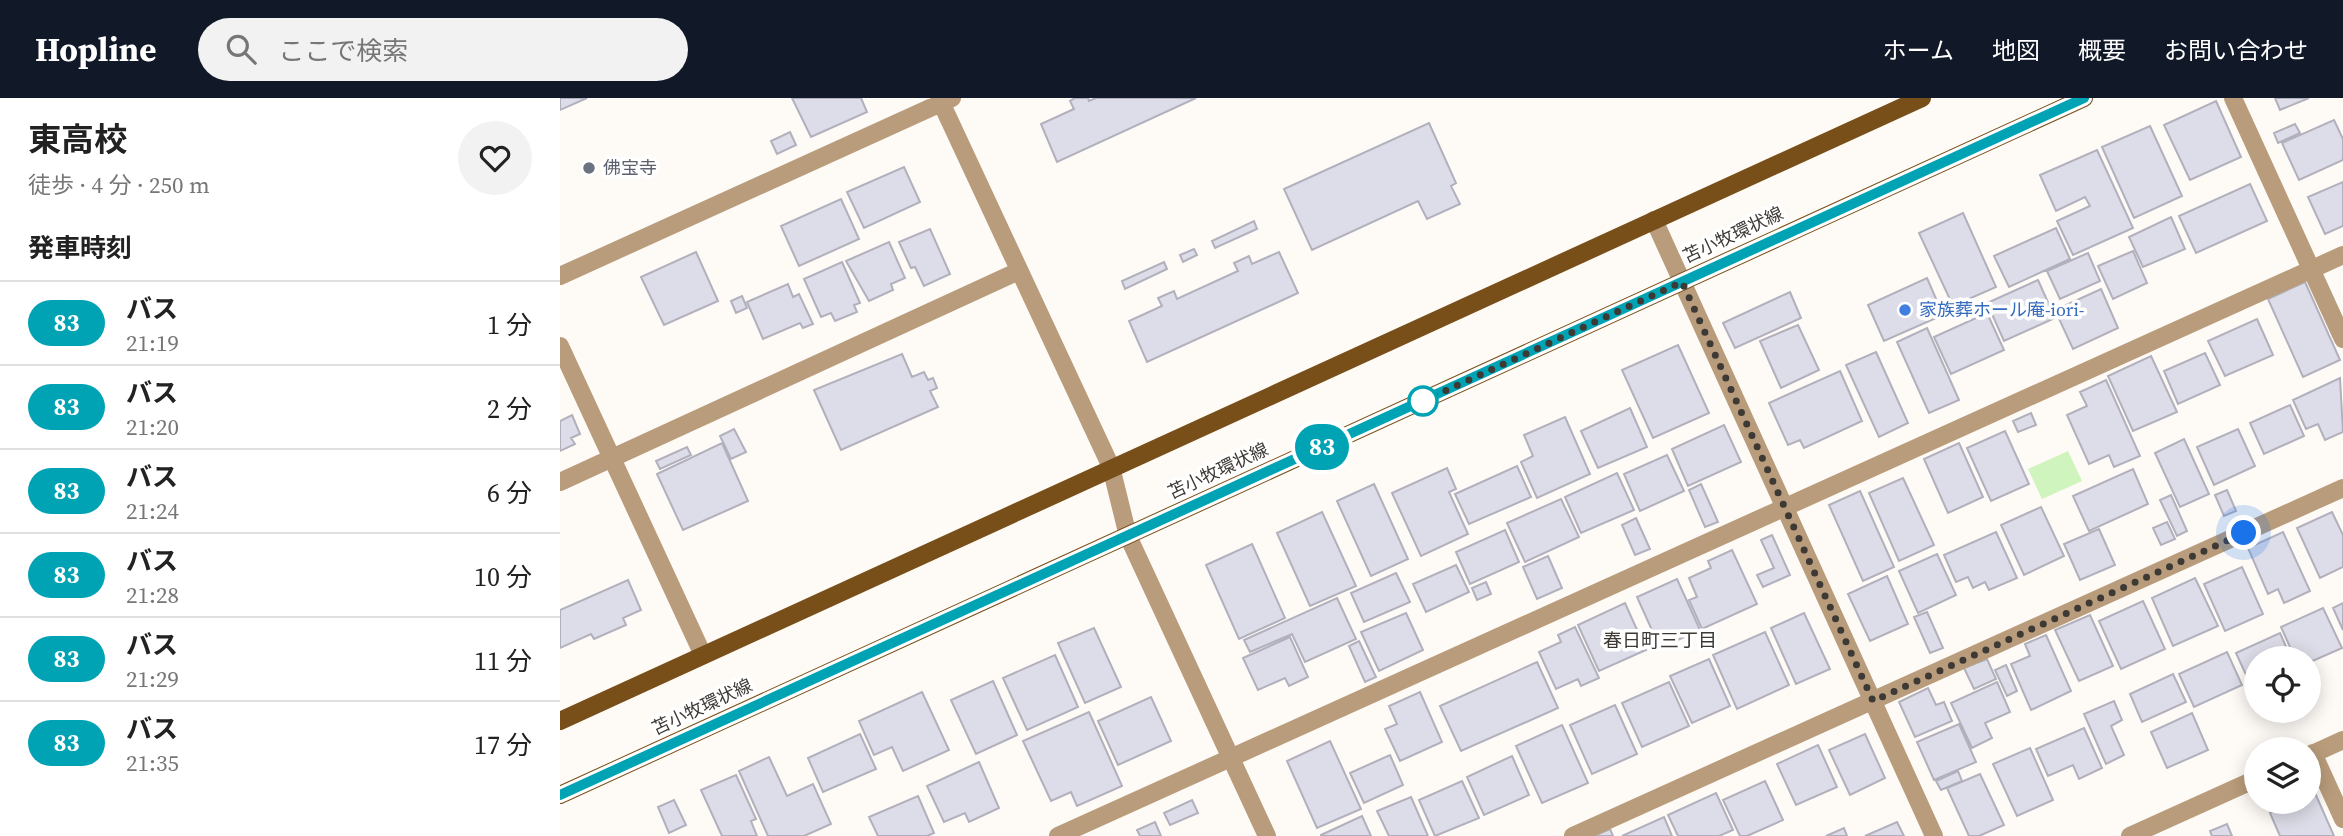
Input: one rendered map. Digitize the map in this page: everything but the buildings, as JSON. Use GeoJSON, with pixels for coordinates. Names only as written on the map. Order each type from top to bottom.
{"type":"FeatureCollection","features":[{"type":"Feature","properties":{"kind":"main road"},"geometry":{"type":"LineString","coordinates":[[560,721],[1922,98]]}},
{"type":"Feature","properties":{"kind":"main road","name":"苫小牧環状線"},"geometry":{"type":"LineString","coordinates":[[560,795],[2084,98]]}},
{"type":"Feature","properties":{"kind":"street"},"geometry":{"type":"LineString","coordinates":[[2233,98],[2343,339]]}},
{"type":"Feature","properties":{"kind":"street"},"geometry":{"type":"LineString","coordinates":[[560,276],[944,100],[1019,271],[1111,467],[1128,536],[1267,836]]}},
{"type":"Feature","properties":{"kind":"street"},"geometry":{"type":"LineString","coordinates":[[1654,220],[1934,836]]}},
{"type":"Feature","properties":{"kind":"street"},"geometry":{"type":"LineString","coordinates":[[1058,836],[2343,255]]}},
{"type":"Feature","properties":{"kind":"street"},"geometry":{"type":"LineString","coordinates":[[560,482],[1019,271]]}},
{"type":"Feature","properties":{"kind":"street"},"geometry":{"type":"LineString","coordinates":[[560,346],[703,655]]}},
{"type":"Feature","properties":{"kind":"street"},"geometry":{"type":"LineString","coordinates":[[1573,836],[2343,488]]}},
{"type":"Feature","properties":{"kind":"street"},"geometry":{"type":"LineString","coordinates":[[2321,750],[2343,740]]}},
{"type":"Feature","properties":{"kind":"street"},"geometry":{"type":"LineString","coordinates":[[2321,774],[2343,819]]}},
{"type":"Feature","properties":{"kind":"street"},"geometry":{"type":"LineString","coordinates":[[2130,836],[2244,784]]}},
{"type":"Feature","properties":{"kind":"green space"},"geometry":{"type":"Polygon","coordinates":[[[2068,451],[2082,481],[2042,499],[2028,469],[2068,451]]]}},
{"type":"Feature","properties":{"kind":"bus line","name":"83"},"geometry":{"type":"LineString","coordinates":[[560,795],[2084,98]]}},
{"type":"Feature","properties":{"kind":"place","name":"佛宝寺"},"geometry":{"type":"Point","coordinates":[589,168]}},
{"type":"Feature","properties":{"kind":"place","name":"家族葬ホール庵-iori-"},"geometry":{"type":"Point","coordinates":[1905,310]}},
{"type":"Feature","properties":{"kind":"district","name":"春日町三丁目"},"geometry":{"type":"Point","coordinates":[1660,640]}},
{"type":"Feature","properties":{"kind":"route"},"geometry":{"type":"LineString","coordinates":[[1423,401],[1682,282],[1873,701],[2244,533]]}}]}
